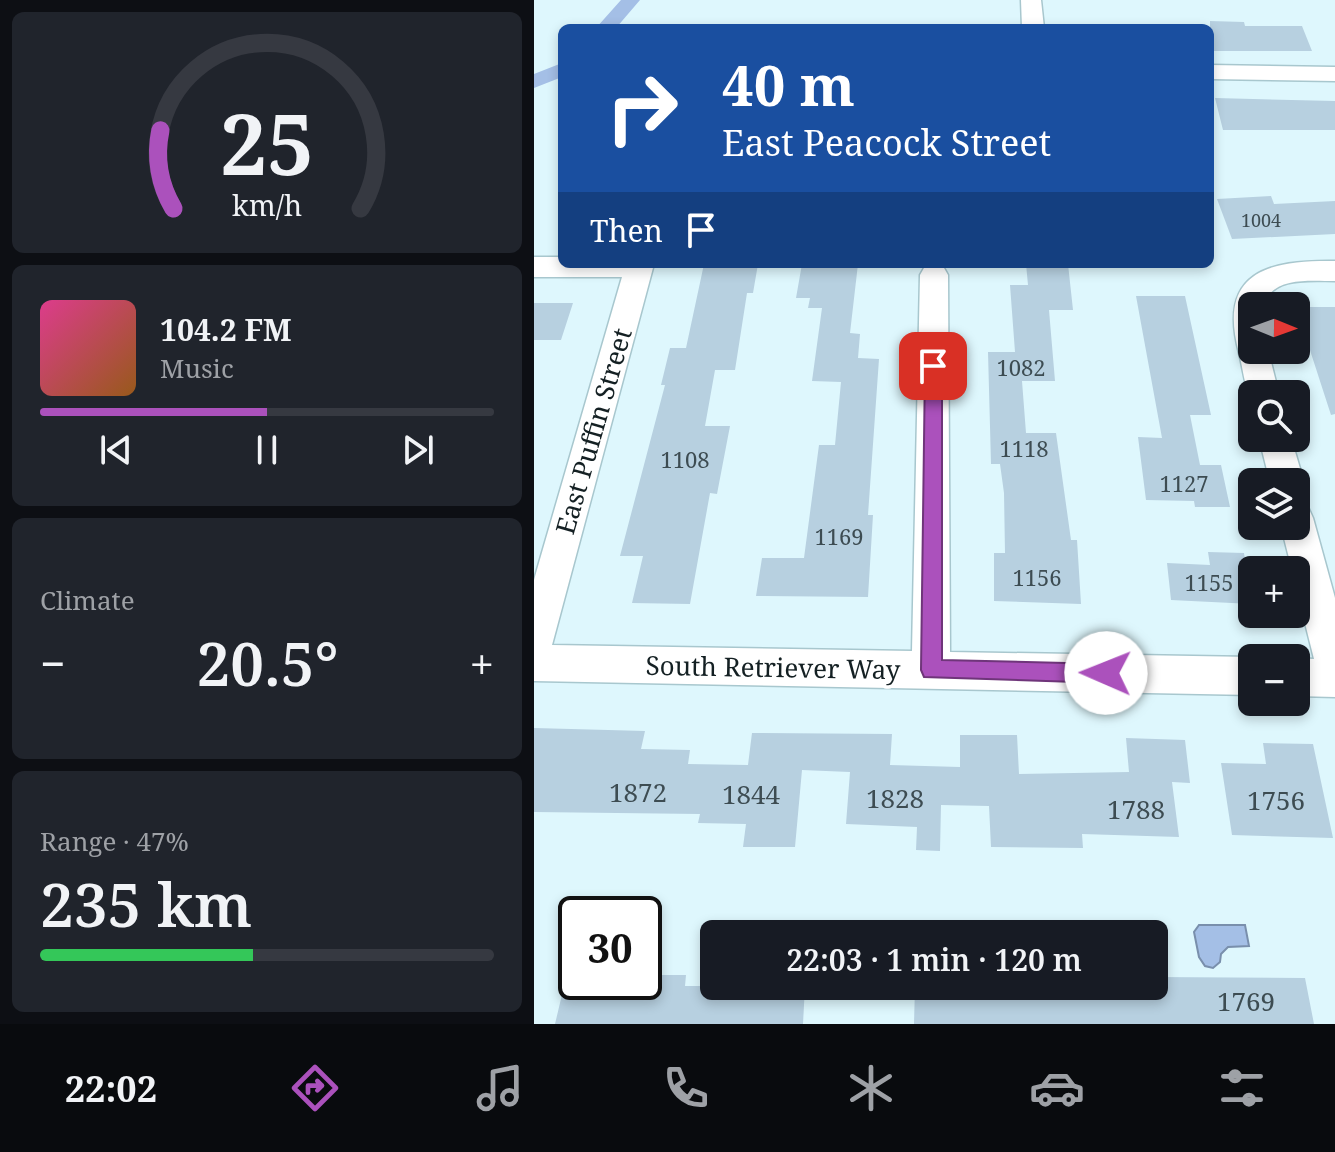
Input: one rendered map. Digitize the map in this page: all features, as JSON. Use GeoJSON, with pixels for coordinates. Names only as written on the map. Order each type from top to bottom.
{"type":"FeatureCollection","features":[{"type":"Feature","properties":{"kind":"street"},"geometry":{"type":"LineString","coordinates":[[1031,0],[1033,24]]}},
{"type":"Feature","properties":{"kind":"street"},"geometry":{"type":"LineString","coordinates":[[1214,72],[1335,74]]}},
{"type":"Feature","properties":{"kind":"street"},"geometry":{"type":"LineString","coordinates":[[534,267],[558,267]]}},
{"type":"Feature","properties":{"kind":"street","name":"East Puffin Street"},"geometry":{"type":"LineString","coordinates":[[534,644],[638,268]]}},
{"type":"Feature","properties":{"kind":"street"},"geometry":{"type":"LineString","coordinates":[[1252,292],[1263,282],[1302,270],[1335,271]]}},
{"type":"Feature","properties":{"kind":"street"},"geometry":{"type":"LineString","coordinates":[[931,670],[934,275]]}},
{"type":"Feature","properties":{"kind":"street"},"geometry":{"type":"LineString","coordinates":[[1302,540],[1335,668]]}},
{"type":"Feature","properties":{"kind":"street","name":"South Retriever Way"},"geometry":{"type":"LineString","coordinates":[[534,663],[1238,676]]}},
{"type":"Feature","properties":{"kind":"street"},"geometry":{"type":"LineString","coordinates":[[1310,677],[1335,678]]}},
{"type":"Feature","properties":{"kind":"water"},"geometry":{"type":"Polygon","coordinates":[[[1199,925],[1245,925],[1249,946],[1228,947],[1213,968],[1205,966],[1199,957],[1194,932],[1199,925]]]}},
{"type":"Feature","properties":{"kind":"building"},"geometry":{"type":"Polygon","coordinates":[[[1210,21],[1244,22],[1245,26],[1302,26],[1312,51],[1214,51],[1214,24],[1210,21]]]}},
{"type":"Feature","properties":{"kind":"building"},"geometry":{"type":"Polygon","coordinates":[[[1215,98],[1335,101],[1335,130],[1223,130],[1215,98]]]}},
{"type":"Feature","properties":{"kind":"building"},"geometry":{"type":"Polygon","coordinates":[[[1271,196],[1274,204],[1335,201],[1335,234],[1232,239],[1217,199],[1271,196]]]}},
{"type":"Feature","properties":{"kind":"building"},"geometry":{"type":"Polygon","coordinates":[[[703,268],[757,268],[753,293],[747,293],[735,370],[715,370],[705,426],[730,426],[717,494],[710,493],[690,604],[632,603],[643,556],[620,556],[665,385],[661,385],[670,348],[686,348],[703,268]]]}},
{"type":"Feature","properties":{"kind":"building"},"geometry":{"type":"Polygon","coordinates":[[[801,268],[858,268],[850,333],[860,334],[858,358],[879,359],[868,515],[873,515],[868,597],[756,596],[762,558],[804,558],[819,445],[835,445],[841,382],[812,381],[822,308],[808,308],[810,298],[796,298],[801,268]]]}},
{"type":"Feature","properties":{"kind":"building"},"geometry":{"type":"Polygon","coordinates":[[[1026,268],[1068,268],[1073,310],[1049,310],[1055,381],[1022,381],[1026,433],[1056,433],[1071,540],[1077,540],[1081,604],[994,601],[994,553],[1005,553],[1004,493],[1000,464],[991,464],[988,352],[1015,352],[1010,285],[1028,285],[1026,268]]]}},
{"type":"Feature","properties":{"kind":"building"},"geometry":{"type":"Polygon","coordinates":[[[1136,296],[1185,296],[1211,415],[1190,415],[1200,465],[1221,465],[1230,507],[1195,507],[1194,501],[1146,500],[1138,437],[1162,438],[1136,296]]]}},
{"type":"Feature","properties":{"kind":"building"},"geometry":{"type":"Polygon","coordinates":[[[534,303],[573,303],[561,340],[534,340],[534,303]]]}},
{"type":"Feature","properties":{"kind":"building"},"geometry":{"type":"Polygon","coordinates":[[[1310,307],[1335,307],[1335,414],[1331,415],[1310,350],[1310,307]]]}},
{"type":"Feature","properties":{"kind":"building"},"geometry":{"type":"Polygon","coordinates":[[[1208,552],[1244,553],[1244,556],[1238,556],[1238,603],[1171,600],[1167,563],[1210,565],[1208,552]]]}},
{"type":"Feature","properties":{"kind":"building"},"geometry":{"type":"Polygon","coordinates":[[[534,728],[645,731],[641,749],[690,750],[688,764],[748,765],[752,733],[892,734],[890,765],[960,767],[960,735],[1017,735],[1019,774],[1129,772],[1126,738],[1185,740],[1190,783],[1172,782],[1179,837],[1082,834],[1083,848],[991,847],[989,806],[941,805],[940,851],[916,850],[917,827],[846,824],[850,772],[802,770],[795,847],[743,847],[746,824],[698,823],[700,814],[534,812],[534,728]]]}},
{"type":"Feature","properties":{"kind":"building"},"geometry":{"type":"Polygon","coordinates":[[[1263,743],[1313,744],[1333,838],[1232,835],[1221,763],[1266,764],[1263,743]]]}},
{"type":"Feature","properties":{"kind":"building"},"geometry":{"type":"Polygon","coordinates":[[[662,975],[686,975],[685,986],[700,986],[700,1000],[804,1000],[803,1024],[555,1024],[561,1000],[662,1000],[662,975]]]}},
{"type":"Feature","properties":{"kind":"building"},"geometry":{"type":"Polygon","coordinates":[[[1168,977],[1305,978],[1314,1024],[914,1024],[915,1000],[1168,1000],[1168,977]]]}},
{"type":"Feature","properties":{"kind":"waterway"},"geometry":{"type":"LineString","coordinates":[[610,24],[631,0]]}},
{"type":"Feature","properties":{"kind":"waterway"},"geometry":{"type":"LineString","coordinates":[[534,82],[558,71]]}},
{"type":"Feature","properties":{"kind":"route"},"geometry":{"type":"LineString","coordinates":[[933,366],[931,670],[1106,673]]}}]}
